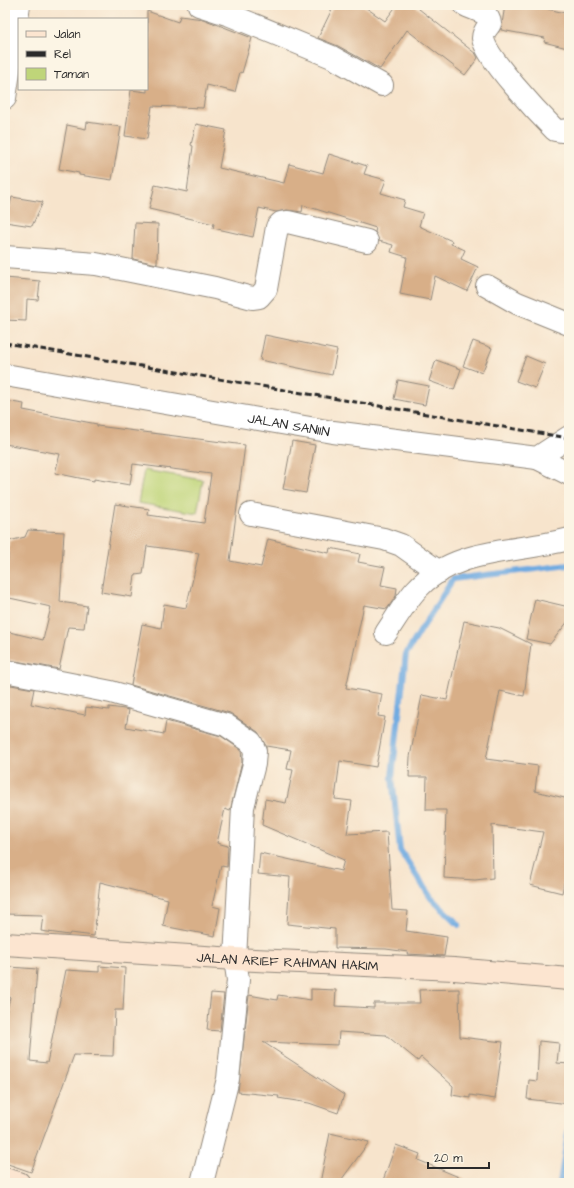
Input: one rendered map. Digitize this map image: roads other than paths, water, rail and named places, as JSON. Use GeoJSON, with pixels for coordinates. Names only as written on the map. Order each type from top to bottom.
{"type":"FeatureCollection","features":[{"type":"Feature","properties":{"kind":"main road","name":"JALAN ARIEF RAHMAN HAKIM"},"geometry":{"type":"LineString","coordinates":[[5,944],[235,959],[447,968],[569,979]]}},
{"type":"Feature","properties":{"kind":"main road"},"geometry":{"type":"LineString","coordinates":[[5,1180],[19,1183]]}},
{"type":"Feature","properties":{"kind":"street"},"geometry":{"type":"LineString","coordinates":[[5,98],[19,5]]}},
{"type":"Feature","properties":{"kind":"street"},"geometry":{"type":"LineString","coordinates":[[199,5],[230,15],[332,57],[382,85]]}},
{"type":"Feature","properties":{"kind":"street"},"geometry":{"type":"LineString","coordinates":[[465,5],[486,14],[490,24],[484,34],[484,41],[499,65],[526,99],[555,130],[569,130]]}},
{"type":"Feature","properties":{"kind":"street"},"geometry":{"type":"LineString","coordinates":[[5,257],[96,264],[215,288],[252,298],[260,297],[266,289],[277,227],[281,223],[288,222],[367,241]]}},
{"type":"Feature","properties":{"kind":"street"},"geometry":{"type":"LineString","coordinates":[[487,286],[517,303],[569,324]]}},
{"type":"Feature","properties":{"kind":"street","name":"JALAN SANIIN"},"geometry":{"type":"LineString","coordinates":[[5,375],[333,432],[537,458],[569,474]]}},
{"type":"Feature","properties":{"kind":"street"},"geometry":{"type":"LineString","coordinates":[[537,458],[569,437]]}},
{"type":"Feature","properties":{"kind":"street"},"geometry":{"type":"LineString","coordinates":[[251,514],[359,533],[384,539],[401,545],[439,572]]}},
{"type":"Feature","properties":{"kind":"street"},"geometry":{"type":"LineString","coordinates":[[386,633],[414,591],[439,572],[454,563],[471,558],[569,539]]}},
{"type":"Feature","properties":{"kind":"street"},"geometry":{"type":"LineString","coordinates":[[5,671],[111,692],[218,723],[238,732],[251,742],[255,751],[254,764],[243,807],[235,959],[238,980],[228,1079],[202,1183]]}},
{"type":"Feature","properties":{"kind":"waterway"},"geometry":{"type":"LineString","coordinates":[[459,925],[431,898],[400,850],[392,777],[406,654],[453,579],[569,565]]}},
{"type":"Feature","properties":{"kind":"waterway"},"geometry":{"type":"LineString","coordinates":[[560,1183],[569,1127]]}},
{"type":"Feature","properties":{"kind":"railway"},"geometry":{"type":"LineString","coordinates":[[5,343],[569,438]]}}]}
